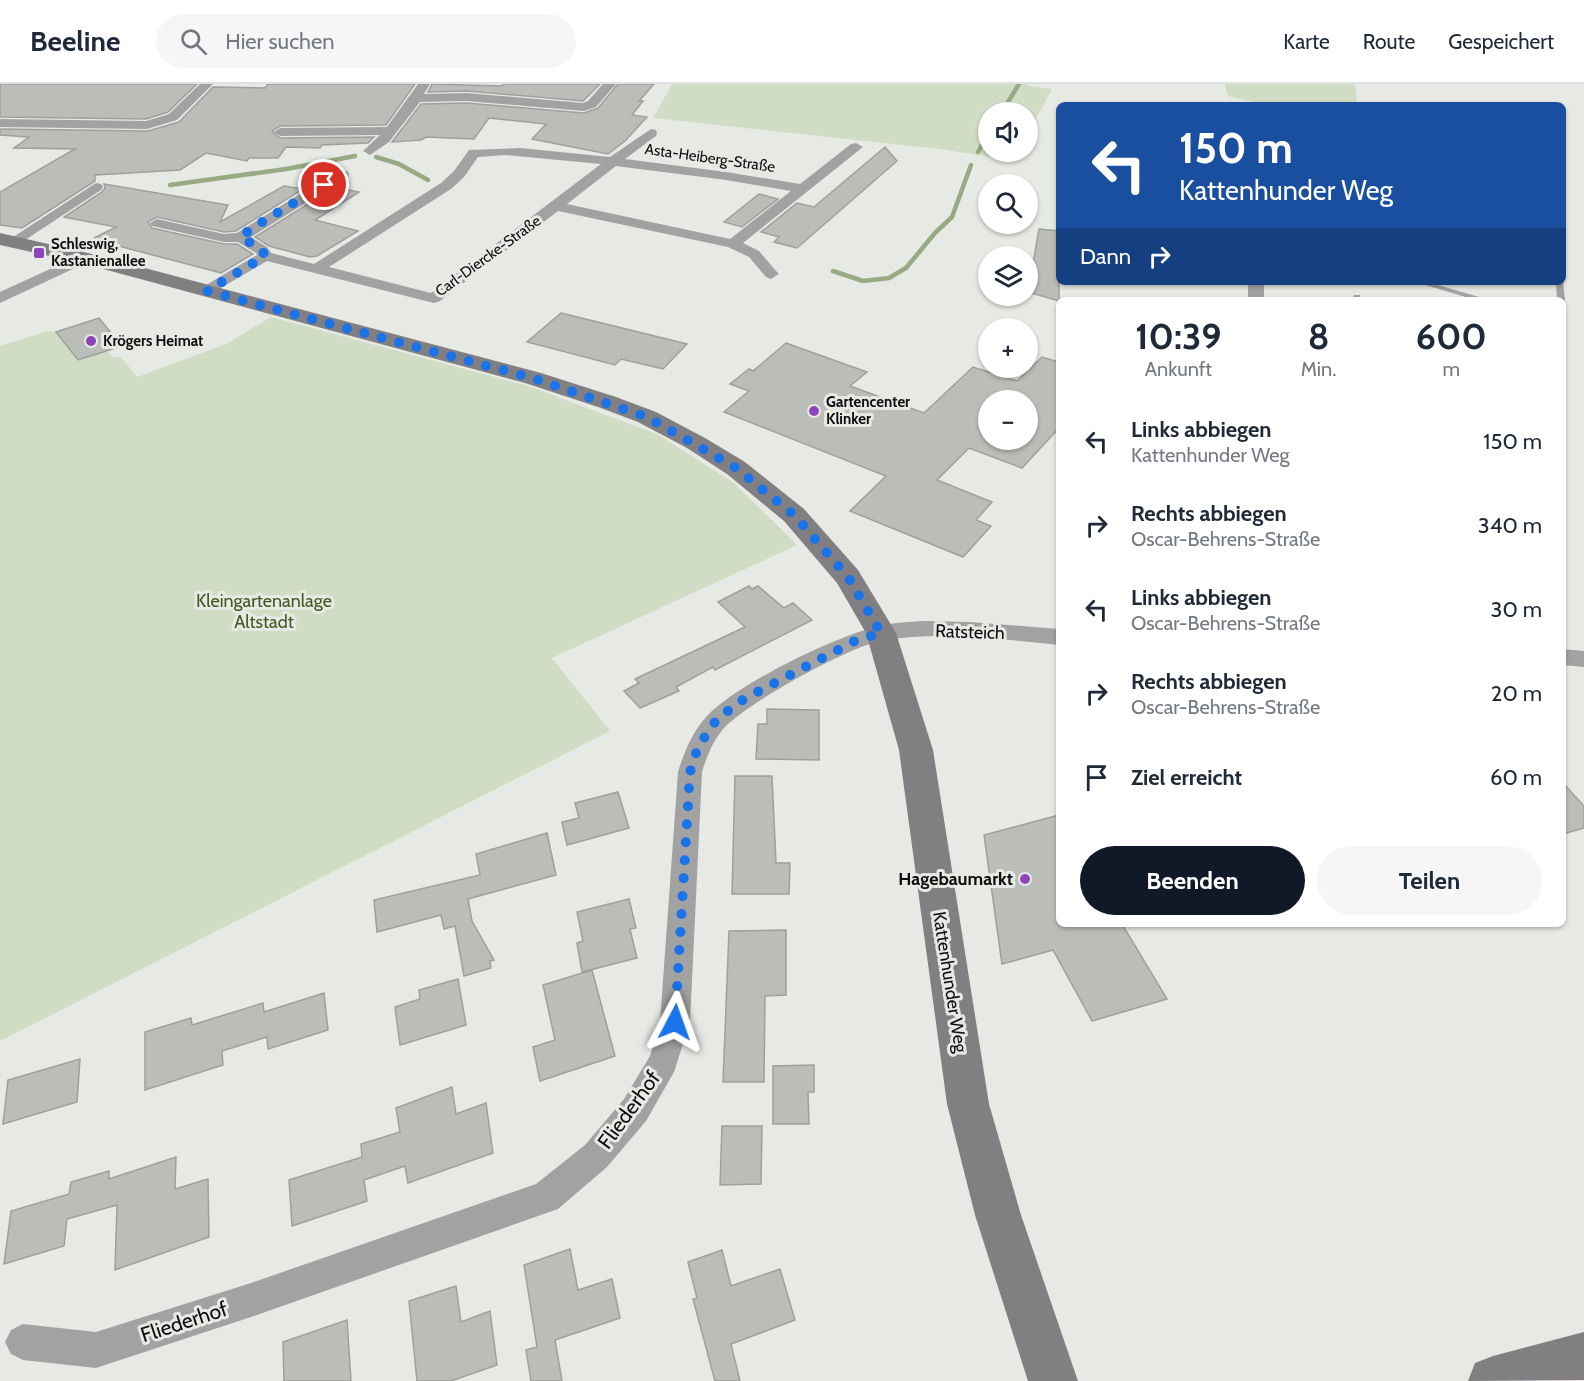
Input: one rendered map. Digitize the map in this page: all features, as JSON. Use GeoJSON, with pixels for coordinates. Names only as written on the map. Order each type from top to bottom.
{"type":"FeatureCollection","features":[{"type":"Feature","properties":{"kind":"street"},"geometry":{"type":"LineString","coordinates":[[0,123],[147,125],[173,117],[207,84]]}},
{"type":"Feature","properties":{"kind":"street"},"geometry":{"type":"LineString","coordinates":[[370,151],[390,131],[424,84]]}},
{"type":"Feature","properties":{"kind":"street"},"geometry":{"type":"LineString","coordinates":[[416,98],[467,97],[584,107],[592,104],[610,84]]}},
{"type":"Feature","properties":{"kind":"street"},"geometry":{"type":"LineString","coordinates":[[280,132],[390,131]]}},
{"type":"Feature","properties":{"kind":"street","name":"Carl-Diercke-Straße"},"geometry":{"type":"LineString","coordinates":[[265,256],[434,297],[651,133]]}},
{"type":"Feature","properties":{"kind":"street"},"geometry":{"type":"LineString","coordinates":[[733,244],[856,147]]}},
{"type":"Feature","properties":{"kind":"street","name":"Asta-Heiberg-Straße"},"geometry":{"type":"LineString","coordinates":[[316,269],[446,186],[459,174],[474,153],[489,151],[534,153],[729,175],[802,189]]}},
{"type":"Feature","properties":{"kind":"street"},"geometry":{"type":"LineString","coordinates":[[241,237],[252,228],[342,174]]}},
{"type":"Feature","properties":{"kind":"street"},"geometry":{"type":"LineString","coordinates":[[7,240],[96,187]]}},
{"type":"Feature","properties":{"kind":"street"},"geometry":{"type":"LineString","coordinates":[[556,206],[733,244],[754,254],[771,274]]}},
{"type":"Feature","properties":{"kind":"street"},"geometry":{"type":"LineString","coordinates":[[157,223],[224,238],[241,237],[262,250],[265,256],[207,291]]}},
{"type":"Feature","properties":{"kind":"street","name":"Kattenhunder Weg"},"geometry":{"type":"LineString","coordinates":[[7,240],[85,258],[532,378],[647,417],[736,468],[794,515],[848,577],[881,633],[916,750],[968,1104],[998,1215],[1053,1381]]}},
{"type":"Feature","properties":{"kind":"street"},"geometry":{"type":"LineString","coordinates":[[0,298],[85,258]]}},
{"type":"Feature","properties":{"kind":"street","name":"Ratsteich"},"geometry":{"type":"LineString","coordinates":[[881,633],[955,628],[1056,637]]}},
{"type":"Feature","properties":{"kind":"street","name":"Fliederhof"},"geometry":{"type":"LineString","coordinates":[[23,1342],[96,1350],[251,1300],[546,1197],[588,1163],[635,1110],[663,1062],[675,1022],[690,772],[698,747],[717,719],[744,699],[855,641],[881,633]]}},
{"type":"Feature","properties":{"kind":"street"},"geometry":{"type":"LineString","coordinates":[[1566,657],[1584,659]]}},
{"type":"Feature","properties":{"kind":"street"},"geometry":{"type":"LineString","coordinates":[[1493,1381],[1584,1356]]}},
{"type":"Feature","properties":{"kind":"lane"},"geometry":{"type":"LineString","coordinates":[[1430,285],[1474,297]]}},
{"type":"Feature","properties":{"kind":"green space"},"geometry":{"type":"Polygon","coordinates":[[[672,84],[1028,84],[1028,86],[1052,89],[1038,115],[1038,102],[978,102],[978,155],[653,118],[672,84]]]}},
{"type":"Feature","properties":{"kind":"green space"},"geometry":{"type":"Polygon","coordinates":[[[1225,84],[1355,84],[1357,102],[1255,102],[1228,96],[1225,84]]]}},
{"type":"Feature","properties":{"kind":"green space","name":"Kleingartenanlage Altstadt"},"geometry":{"type":"Polygon","coordinates":[[[271,317],[528,386],[657,434],[734,483],[797,545],[552,658],[610,731],[0,1041],[0,346],[48,331],[56,332],[78,360],[107,351],[112,357],[121,357],[137,377],[226,344],[271,317]]]}},
{"type":"Feature","properties":{"kind":"building"},"geometry":{"type":"Polygon","coordinates":[[[0,84],[197,84],[168,112],[146,119],[0,117],[0,84]]]}},
{"type":"Feature","properties":{"kind":"building"},"geometry":{"type":"Polygon","coordinates":[[[268,84],[415,84],[386,125],[280,126],[272,131],[280,138],[374,137],[368,143],[322,145],[320,148],[286,147],[278,158],[249,158],[247,161],[206,153],[180,170],[95,175],[95,181],[22,228],[0,225],[0,192],[75,149],[14,148],[29,137],[0,135],[0,129],[148,131],[179,122],[213,87],[265,88],[268,84]]]}},
{"type":"Feature","properties":{"kind":"building"},"geometry":{"type":"Polygon","coordinates":[[[432,84],[502,86],[504,84],[600,84],[583,101],[467,91],[428,92],[432,84]]]}},
{"type":"Feature","properties":{"kind":"building"},"geometry":{"type":"Polygon","coordinates":[[[618,84],[654,84],[639,101],[643,101],[632,115],[647,117],[625,141],[608,154],[532,139],[546,124],[489,118],[474,139],[426,137],[421,140],[392,142],[421,104],[467,103],[584,113],[598,108],[618,84]]]}},
{"type":"Feature","properties":{"kind":"building"},"geometry":{"type":"Polygon","coordinates":[[[885,147],[897,161],[797,248],[774,242],[779,237],[761,232],[797,203],[814,207],[885,147]]]}},
{"type":"Feature","properties":{"kind":"building"},"geometry":{"type":"Polygon","coordinates":[[[104,184],[228,205],[220,222],[284,186],[303,189],[236,231],[224,232],[157,217],[148,222],[152,228],[224,244],[237,244],[253,254],[221,273],[92,239],[116,227],[64,217],[102,192],[105,188],[104,184]]]}},
{"type":"Feature","properties":{"kind":"building"},"geometry":{"type":"Polygon","coordinates":[[[335,187],[359,192],[315,220],[358,231],[317,256],[310,257],[269,246],[255,237],[335,187]]]}},
{"type":"Feature","properties":{"kind":"building"},"geometry":{"type":"Polygon","coordinates":[[[759,194],[778,199],[742,227],[724,222],[759,194]]]}},
{"type":"Feature","properties":{"kind":"building"},"geometry":{"type":"Polygon","coordinates":[[[1039,229],[1056,231],[1056,285],[1059,285],[1059,297],[1056,297],[1056,300],[1038,295],[1038,246],[1036,246],[1039,229]]]}},
{"type":"Feature","properties":{"kind":"building"},"geometry":{"type":"Polygon","coordinates":[[[561,313],[687,344],[663,369],[621,359],[615,365],[527,342],[561,313]]]}},
{"type":"Feature","properties":{"kind":"building","name":"Krögers Heimat"},"geometry":{"type":"Polygon","coordinates":[[[99,318],[122,346],[78,360],[56,332],[99,318]]]}},
{"type":"Feature","properties":{"kind":"building"},"geometry":{"type":"Polygon","coordinates":[[[786,343],[867,372],[850,386],[924,413],[973,367],[978,369],[978,378],[1008,378],[1017,381],[1020,378],[1038,378],[1038,361],[1042,357],[1056,361],[1056,431],[1022,468],[969,448],[937,480],[992,502],[976,520],[991,526],[963,557],[850,511],[886,476],[724,412],[749,391],[730,384],[749,369],[753,371],[786,343]]]}},
{"type":"Feature","properties":{"kind":"building"},"geometry":{"type":"Polygon","coordinates":[[[749,586],[752,589],[758,586],[784,608],[793,603],[812,620],[715,670],[713,667],[676,687],[679,691],[640,708],[624,691],[639,683],[635,679],[745,627],[718,602],[749,586]]]}},
{"type":"Feature","properties":{"kind":"building"},"geometry":{"type":"Polygon","coordinates":[[[767,709],[819,710],[819,760],[756,759],[758,724],[767,724],[767,709]]]}},
{"type":"Feature","properties":{"kind":"building"},"geometry":{"type":"Polygon","coordinates":[[[735,776],[772,776],[776,863],[790,863],[789,894],[732,894],[735,776]]]}},
{"type":"Feature","properties":{"kind":"building"},"geometry":{"type":"Polygon","coordinates":[[[1566,786],[1584,806],[1584,828],[1566,833],[1566,786]]]}},
{"type":"Feature","properties":{"kind":"building"},"geometry":{"type":"Polygon","coordinates":[[[618,792],[629,828],[567,845],[562,822],[579,818],[575,803],[618,792]]]}},
{"type":"Feature","properties":{"kind":"building","name":"Hagebaumarkt"},"geometry":{"type":"Polygon","coordinates":[[[1056,816],[1056,927],[1124,927],[1167,999],[1092,1021],[1053,950],[1002,964],[984,835],[1056,816]]]}},
{"type":"Feature","properties":{"kind":"building"},"geometry":{"type":"Polygon","coordinates":[[[547,833],[556,875],[468,899],[472,921],[494,960],[490,961],[491,968],[464,976],[455,926],[444,929],[441,915],[377,932],[374,900],[480,875],[476,854],[547,833]]]}},
{"type":"Feature","properties":{"kind":"building"},"geometry":{"type":"Polygon","coordinates":[[[629,899],[636,928],[630,929],[637,958],[582,972],[577,943],[583,941],[577,912],[629,899]]]}},
{"type":"Feature","properties":{"kind":"building"},"geometry":{"type":"Polygon","coordinates":[[[786,930],[786,995],[765,996],[764,1082],[723,1082],[729,931],[786,930]]]}},
{"type":"Feature","properties":{"kind":"building"},"geometry":{"type":"Polygon","coordinates":[[[592,970],[615,1056],[540,1081],[533,1047],[555,1040],[543,985],[592,970]]]}},
{"type":"Feature","properties":{"kind":"building"},"geometry":{"type":"Polygon","coordinates":[[[458,979],[466,1025],[400,1045],[395,1007],[420,999],[419,990],[458,979]]]}},
{"type":"Feature","properties":{"kind":"building"},"geometry":{"type":"Polygon","coordinates":[[[324,993],[328,1030],[268,1049],[267,1037],[222,1051],[223,1065],[145,1090],[145,1032],[191,1018],[192,1025],[263,1003],[264,1012],[324,993]]]}},
{"type":"Feature","properties":{"kind":"building"},"geometry":{"type":"Polygon","coordinates":[[[80,1059],[77,1102],[3,1124],[8,1080],[80,1059]]]}},
{"type":"Feature","properties":{"kind":"building"},"geometry":{"type":"Polygon","coordinates":[[[814,1065],[814,1092],[808,1092],[809,1124],[773,1124],[773,1066],[814,1065]]]}},
{"type":"Feature","properties":{"kind":"building"},"geometry":{"type":"Polygon","coordinates":[[[452,1087],[456,1114],[486,1103],[493,1153],[408,1183],[405,1166],[364,1180],[367,1201],[292,1226],[289,1180],[362,1157],[361,1144],[400,1132],[396,1108],[452,1087]]]}},
{"type":"Feature","properties":{"kind":"building"},"geometry":{"type":"Polygon","coordinates":[[[722,1126],[762,1126],[761,1184],[720,1185],[722,1126]]]}},
{"type":"Feature","properties":{"kind":"building"},"geometry":{"type":"Polygon","coordinates":[[[176,1157],[175,1189],[208,1179],[209,1237],[115,1270],[117,1205],[67,1219],[64,1246],[4,1264],[11,1211],[69,1194],[71,1182],[109,1171],[109,1179],[176,1157]]]}},
{"type":"Feature","properties":{"kind":"building"},"geometry":{"type":"Polygon","coordinates":[[[570,1249],[578,1290],[612,1279],[620,1318],[555,1340],[562,1381],[531,1381],[526,1350],[537,1347],[524,1265],[570,1249]]]}},
{"type":"Feature","properties":{"kind":"building"},"geometry":{"type":"Polygon","coordinates":[[[722,1250],[731,1286],[780,1269],[795,1320],[731,1344],[740,1381],[715,1381],[693,1299],[697,1298],[688,1262],[722,1250]]]}},
{"type":"Feature","properties":{"kind":"building"},"geometry":{"type":"Polygon","coordinates":[[[456,1286],[461,1322],[490,1311],[497,1365],[451,1381],[417,1381],[409,1301],[456,1286]]]}},
{"type":"Feature","properties":{"kind":"building"},"geometry":{"type":"Polygon","coordinates":[[[347,1320],[351,1381],[284,1381],[283,1342],[347,1320]]]}},
{"type":"Feature","properties":{"kind":"waterway"},"geometry":{"type":"LineString","coordinates":[[1008,102],[1019,84]]}},
{"type":"Feature","properties":{"kind":"waterway"},"geometry":{"type":"LineString","coordinates":[[170,185],[286,169],[355,156]]}},
{"type":"Feature","properties":{"kind":"waterway"},"geometry":{"type":"LineString","coordinates":[[376,157],[399,164],[428,180]]}},
{"type":"Feature","properties":{"kind":"waterway"},"geometry":{"type":"LineString","coordinates":[[833,271],[863,281],[889,278],[906,268],[935,233],[952,217],[971,165]]}},
{"type":"Feature","properties":{"kind":"place","name":"Schleswig, Kastanienallee"},"geometry":{"type":"Point","coordinates":[39,253]}},
{"type":"Feature","properties":{"kind":"place","name":"Krögers Heimat"},"geometry":{"type":"Point","coordinates":[91,341]}},
{"type":"Feature","properties":{"kind":"place","name":"Gartencenter Klinker"},"geometry":{"type":"Point","coordinates":[814,411]}},
{"type":"Feature","properties":{"kind":"place","name":"Hagebaumarkt"},"geometry":{"type":"Point","coordinates":[1025,879]}},
{"type":"Feature","properties":{"kind":"route"},"geometry":{"type":"LineString","coordinates":[[324,185],[241,237],[262,250],[265,256],[207,291],[532,378],[647,417],[696,443],[736,468],[794,515],[848,577],[881,633],[855,641],[744,699],[717,719],[698,747],[690,772],[686,873],[675,1022]]}}]}
